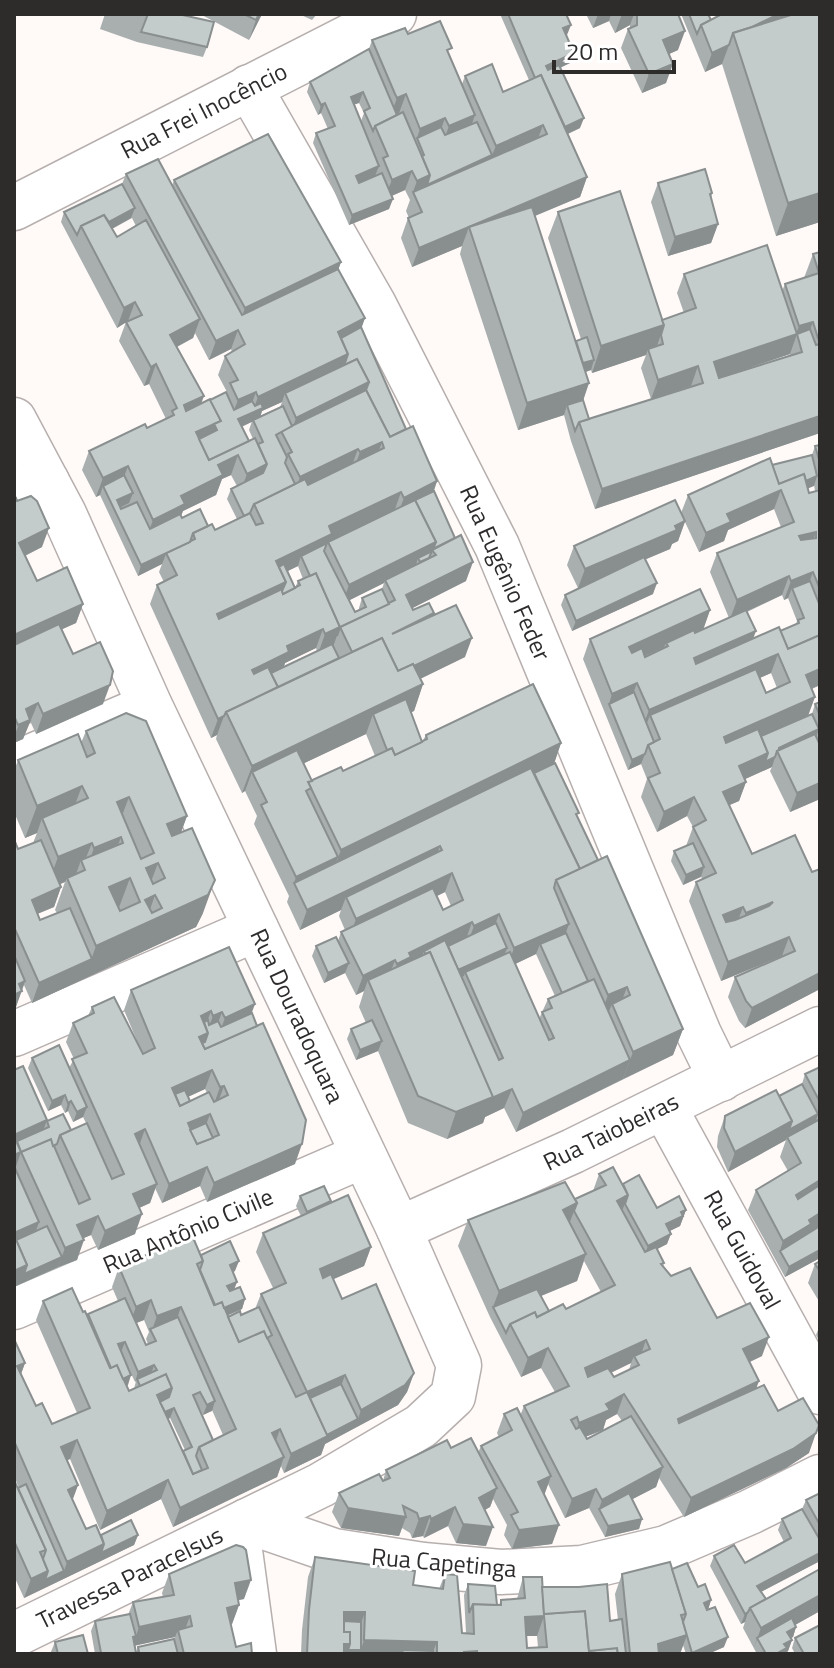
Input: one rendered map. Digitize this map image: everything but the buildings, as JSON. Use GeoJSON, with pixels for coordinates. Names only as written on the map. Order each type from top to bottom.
{"type":"FeatureCollection","features":[{"type":"Feature","properties":{"kind":"street","name":"Rua Frei Inocêncio"},"geometry":{"type":"LineString","coordinates":[[14,208],[393,14]]}},
{"type":"Feature","properties":{"kind":"street","name":"Rua Eugênio Feder"},"geometry":{"type":"LineString","coordinates":[[249,87],[374,305],[497,546],[699,1034],[721,1079]]}},
{"type":"Feature","properties":{"kind":"street","name":"Rua Douradoquara"},"geometry":{"type":"LineString","coordinates":[[14,420],[30,489],[64,514],[150,706],[399,1229],[459,1365],[453,1396],[421,1426],[321,1485],[242,1523]]}},
{"type":"Feature","properties":{"kind":"street"},"geometry":{"type":"LineString","coordinates":[[14,764],[150,706]]}},
{"type":"Feature","properties":{"kind":"street"},"geometry":{"type":"LineString","coordinates":[[14,1034],[256,929]]}},
{"type":"Feature","properties":{"kind":"street","name":"Rua Taiobeiras"},"geometry":{"type":"LineString","coordinates":[[399,1229],[573,1151],[820,1029]]}},
{"type":"Feature","properties":{"kind":"street","name":"Rua Guidoval"},"geometry":{"type":"LineString","coordinates":[[664,1107],[820,1392]]}},
{"type":"Feature","properties":{"kind":"street","name":"Rua Antônio Civile"},"geometry":{"type":"LineString","coordinates":[[14,1307],[362,1156]]}},
{"type":"Feature","properties":{"kind":"street","name":"Rua Capetinga"},"geometry":{"type":"LineString","coordinates":[[242,1523],[334,1551],[423,1565],[501,1572],[582,1568],[666,1548],[750,1512],[820,1477]]}},
{"type":"Feature","properties":{"kind":"street"},"geometry":{"type":"LineString","coordinates":[[242,1523],[254,1654]]}},
{"type":"Feature","properties":{"kind":"street","name":"Travessa Paracelsus"},"geometry":{"type":"LineString","coordinates":[[14,1635],[242,1523]]}}]}
